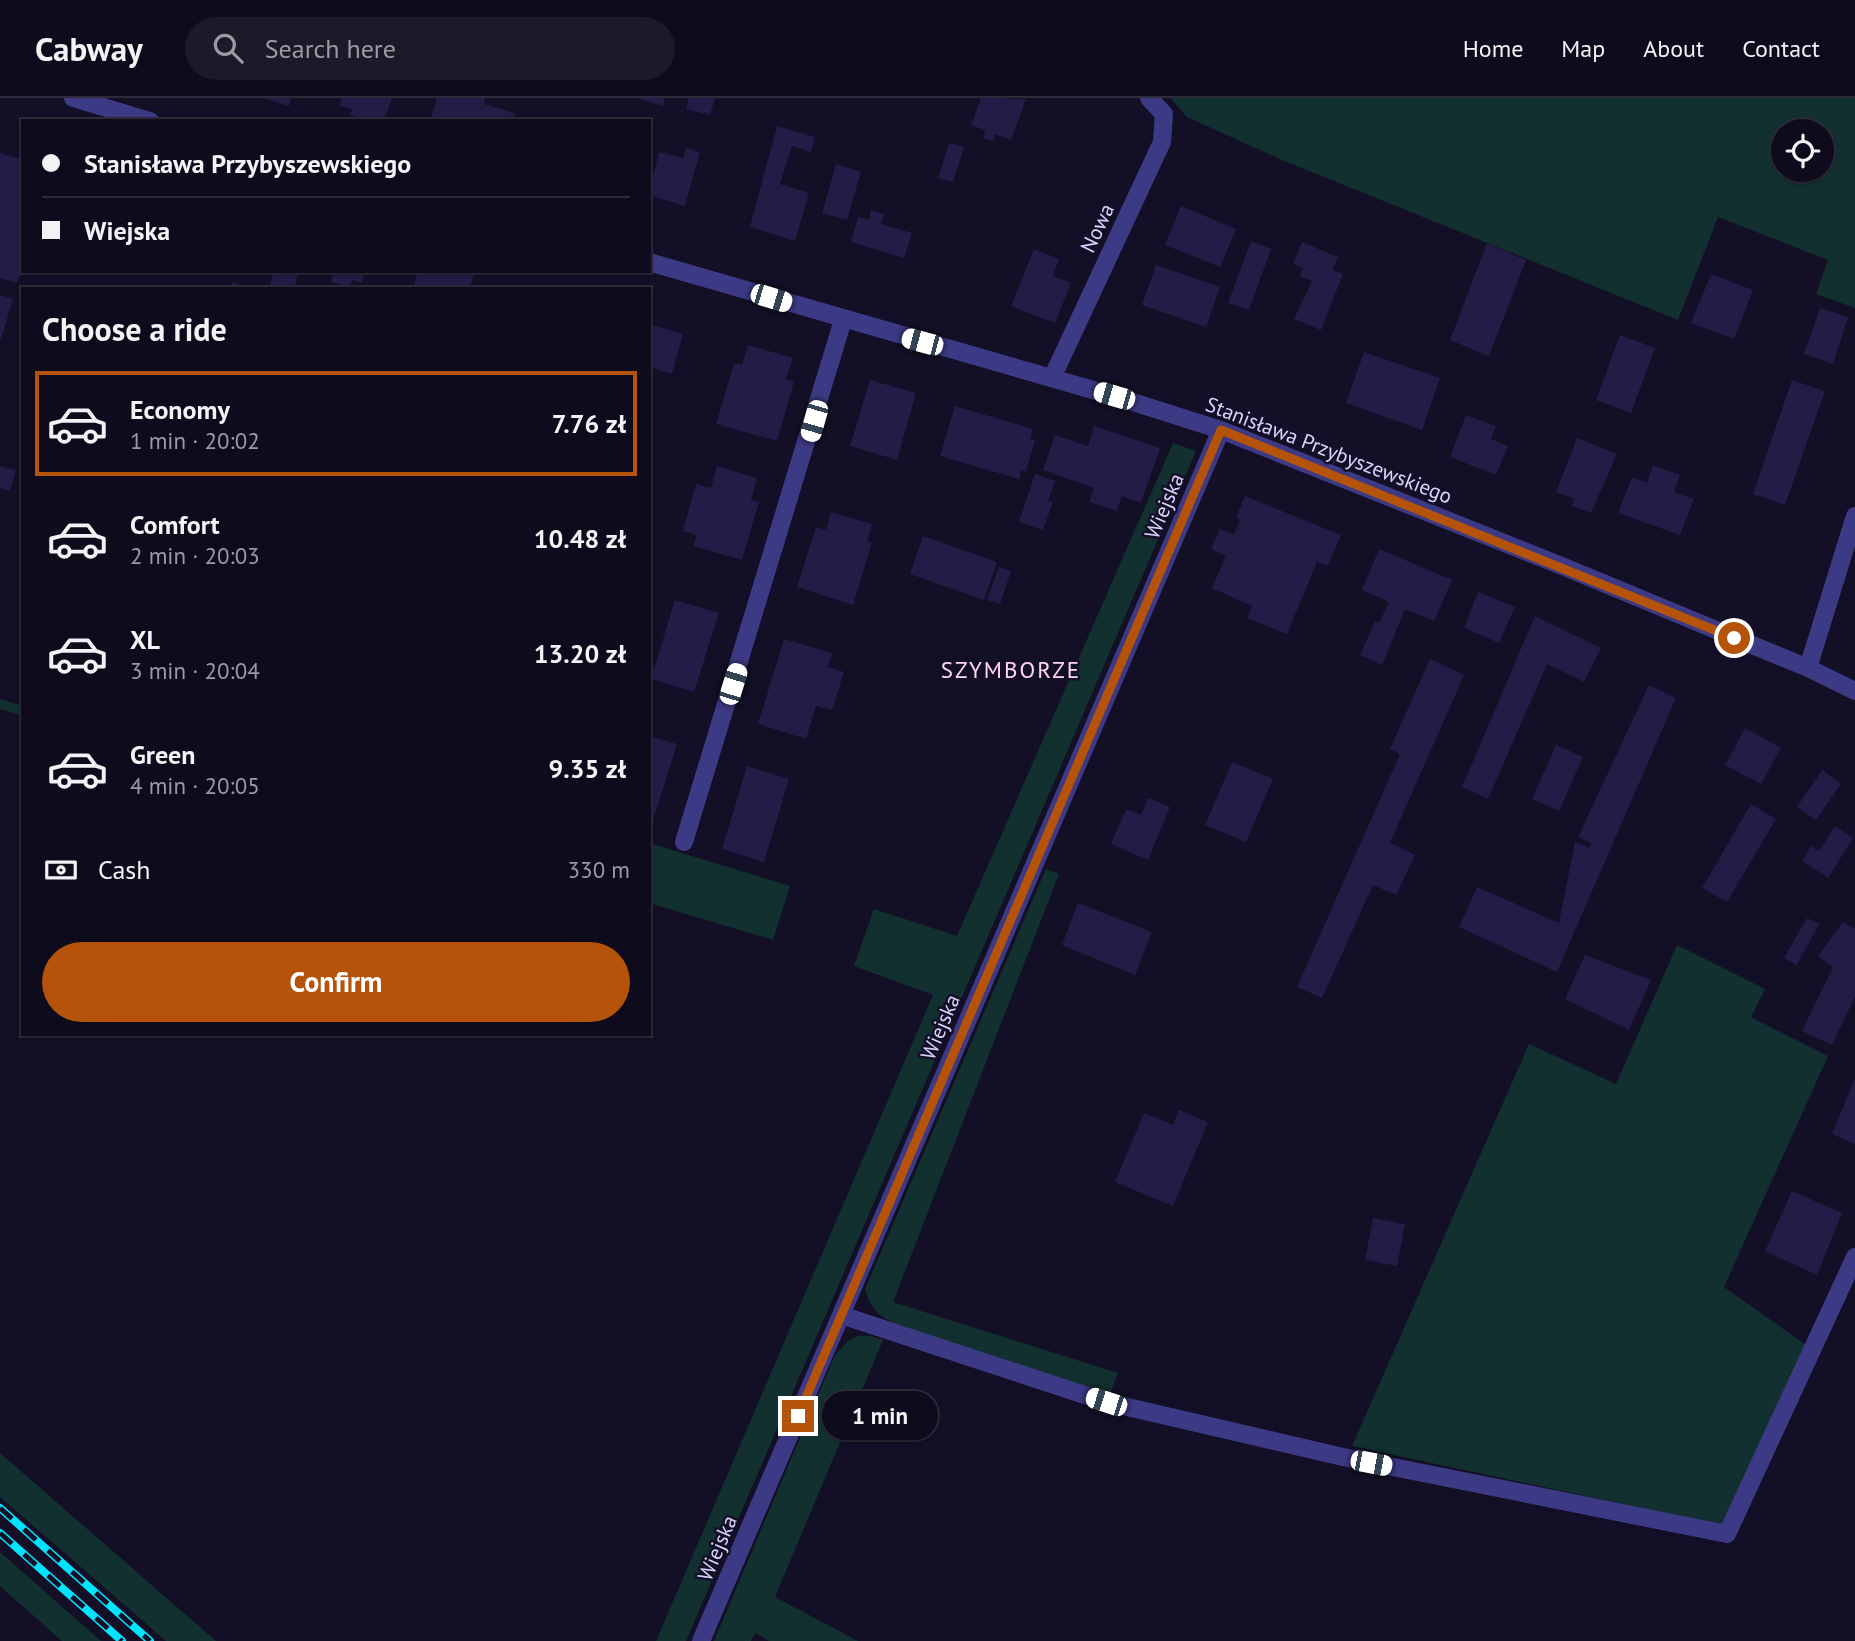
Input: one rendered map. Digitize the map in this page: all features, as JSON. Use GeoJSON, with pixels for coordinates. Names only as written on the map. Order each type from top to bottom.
{"type":"FeatureCollection","features":[{"type":"Feature","properties":{"kind":"street"},"geometry":{"type":"LineString","coordinates":[[73,98],[143,119]]}},
{"type":"Feature","properties":{"kind":"street","name":"Nowa"},"geometry":{"type":"LineString","coordinates":[[1052,378],[1162,142],[1164,114],[1149,98]]}},
{"type":"Feature","properties":{"kind":"street","name":"Stanisława Przybyszewskiego"},"geometry":{"type":"LineString","coordinates":[[651,263],[1052,378],[1221,430],[1808,668],[1855,691]]}},
{"type":"Feature","properties":{"kind":"street"},"geometry":{"type":"LineString","coordinates":[[684,842],[844,320]]}},
{"type":"Feature","properties":{"kind":"street","name":"Wiejska"},"geometry":{"type":"LineString","coordinates":[[701,1641],[1221,430]]}},
{"type":"Feature","properties":{"kind":"street"},"geometry":{"type":"LineString","coordinates":[[1808,668],[1855,516]]}},
{"type":"Feature","properties":{"kind":"street"},"geometry":{"type":"LineString","coordinates":[[841,1315],[1106,1402],[1343,1457],[1727,1534],[1855,1258]]}},
{"type":"Feature","properties":{"kind":"green space"},"geometry":{"type":"Polygon","coordinates":[[[1170,98],[1855,98],[1855,308],[1816,294],[1828,260],[1718,217],[1678,320],[1282,160],[1187,117],[1170,98]]]}},
{"type":"Feature","properties":{"kind":"green space"},"geometry":{"type":"Polygon","coordinates":[[[1173,443],[1196,451],[686,1641],[656,1641],[933,995],[854,966],[874,909],[957,936],[1173,443]]]}},
{"type":"Feature","properties":{"kind":"green space"},"geometry":{"type":"Polygon","coordinates":[[[0,699],[21,705],[21,715],[0,709],[0,699]]]}},
{"type":"Feature","properties":{"kind":"green space"},"geometry":{"type":"Polygon","coordinates":[[[651,844],[790,886],[773,940],[651,904],[651,844]]]}},
{"type":"Feature","properties":{"kind":"green space"},"geometry":{"type":"Polygon","coordinates":[[[1046,869],[1059,874],[893,1302],[1118,1373],[1110,1394],[895,1324],[876,1311],[865,1289],[1046,869]]]}},
{"type":"Feature","properties":{"kind":"green space"},"geometry":{"type":"Polygon","coordinates":[[[1677,945],[1765,989],[1751,1017],[1828,1056],[1724,1287],[1806,1345],[1722,1525],[1352,1446],[1529,1044],[1616,1084],[1677,945]]]}},
{"type":"Feature","properties":{"kind":"green space"},"geometry":{"type":"Polygon","coordinates":[[[857,1336],[871,1336],[883,1340],[775,1597],[858,1641],[769,1641],[755,1633],[751,1641],[714,1641],[835,1355],[857,1336]]]}},
{"type":"Feature","properties":{"kind":"green space"},"geometry":{"type":"Polygon","coordinates":[[[0,1453],[216,1641],[166,1641],[0,1497],[0,1453]]]}},
{"type":"Feature","properties":{"kind":"green space"},"geometry":{"type":"Polygon","coordinates":[[[0,1552],[101,1641],[62,1641],[0,1586],[0,1552]]]}},
{"type":"Feature","properties":{"kind":"building"},"geometry":{"type":"Polygon","coordinates":[[[262,98],[291,98],[289,106],[262,98]]]}},
{"type":"Feature","properties":{"kind":"building"},"geometry":{"type":"Polygon","coordinates":[[[342,98],[392,98],[385,119],[361,119],[350,115],[352,109],[340,106],[342,98]]]}},
{"type":"Feature","properties":{"kind":"building"},"geometry":{"type":"Polygon","coordinates":[[[437,98],[485,98],[484,104],[515,113],[514,119],[431,119],[437,98]]]}},
{"type":"Feature","properties":{"kind":"building"},"geometry":{"type":"Polygon","coordinates":[[[636,98],[665,98],[663,106],[636,98]]]}},
{"type":"Feature","properties":{"kind":"building"},"geometry":{"type":"Polygon","coordinates":[[[689,98],[715,98],[710,115],[686,109],[689,98]]]}},
{"type":"Feature","properties":{"kind":"building"},"geometry":{"type":"Polygon","coordinates":[[[981,98],[1026,99],[1011,140],[995,134],[993,141],[983,138],[985,130],[971,125],[981,98]]]}},
{"type":"Feature","properties":{"kind":"building"},"geometry":{"type":"Polygon","coordinates":[[[777,126],[815,137],[811,152],[792,146],[780,184],[809,193],[795,241],[750,227],[777,126]]]}},
{"type":"Feature","properties":{"kind":"building"},"geometry":{"type":"Polygon","coordinates":[[[949,143],[964,147],[953,182],[938,178],[949,143]]]}},
{"type":"Feature","properties":{"kind":"building"},"geometry":{"type":"Polygon","coordinates":[[[686,148],[700,152],[685,206],[651,196],[659,152],[683,158],[686,148]]]}},
{"type":"Feature","properties":{"kind":"building"},"geometry":{"type":"Polygon","coordinates":[[[0,153],[21,159],[21,270],[17,283],[0,278],[0,153]]]}},
{"type":"Feature","properties":{"kind":"building"},"geometry":{"type":"Polygon","coordinates":[[[836,164],[861,172],[847,220],[822,213],[836,164]]]}},
{"type":"Feature","properties":{"kind":"building"},"geometry":{"type":"Polygon","coordinates":[[[1181,206],[1236,229],[1220,267],[1165,245],[1181,206]]]}},
{"type":"Feature","properties":{"kind":"building"},"geometry":{"type":"Polygon","coordinates":[[[871,210],[884,214],[881,224],[912,233],[904,258],[851,242],[858,217],[869,220],[871,210]]]}},
{"type":"Feature","properties":{"kind":"building"},"geometry":{"type":"Polygon","coordinates":[[[1251,241],[1271,249],[1249,310],[1228,303],[1251,241]]]}},
{"type":"Feature","properties":{"kind":"building"},"geometry":{"type":"Polygon","coordinates":[[[1302,242],[1338,257],[1333,270],[1343,274],[1321,330],[1294,319],[1312,281],[1300,276],[1303,268],[1293,264],[1302,242]]]}},
{"type":"Feature","properties":{"kind":"building"},"geometry":{"type":"Polygon","coordinates":[[[1487,243],[1526,260],[1489,356],[1450,340],[1487,243]]]}},
{"type":"Feature","properties":{"kind":"building"},"geometry":{"type":"Polygon","coordinates":[[[1034,249],[1059,259],[1053,276],[1071,283],[1055,323],[1011,306],[1034,249]]]}},
{"type":"Feature","properties":{"kind":"building"},"geometry":{"type":"Polygon","coordinates":[[[1156,265],[1220,287],[1206,327],[1142,305],[1156,265]]]}},
{"type":"Feature","properties":{"kind":"building"},"geometry":{"type":"Polygon","coordinates":[[[273,273],[298,273],[295,287],[270,287],[273,273]]]}},
{"type":"Feature","properties":{"kind":"building"},"geometry":{"type":"Polygon","coordinates":[[[327,273],[364,273],[362,283],[352,280],[350,287],[331,282],[333,275],[327,273]]]}},
{"type":"Feature","properties":{"kind":"building"},"geometry":{"type":"Polygon","coordinates":[[[417,273],[474,274],[470,287],[414,287],[417,273]]]}},
{"type":"Feature","properties":{"kind":"building"},"geometry":{"type":"Polygon","coordinates":[[[1711,274],[1753,290],[1734,339],[1691,323],[1711,274]]]}},
{"type":"Feature","properties":{"kind":"building"},"geometry":{"type":"Polygon","coordinates":[[[232,282],[250,287],[231,287],[232,282]]]}},
{"type":"Feature","properties":{"kind":"building"},"geometry":{"type":"Polygon","coordinates":[[[0,295],[13,299],[1,339],[0,339],[0,295]]]}},
{"type":"Feature","properties":{"kind":"building"},"geometry":{"type":"Polygon","coordinates":[[[1820,308],[1848,317],[1833,364],[1804,354],[1820,308]]]}},
{"type":"Feature","properties":{"kind":"building"},"geometry":{"type":"Polygon","coordinates":[[[651,325],[683,334],[672,374],[651,368],[651,325]]]}},
{"type":"Feature","properties":{"kind":"building"},"geometry":{"type":"Polygon","coordinates":[[[1620,335],[1655,348],[1631,413],[1596,400],[1620,335]]]}},
{"type":"Feature","properties":{"kind":"building"},"geometry":{"type":"Polygon","coordinates":[[[748,345],[793,358],[786,379],[794,382],[777,441],[716,424],[734,363],[742,365],[748,345]]]}},
{"type":"Feature","properties":{"kind":"building"},"geometry":{"type":"Polygon","coordinates":[[[1364,352],[1440,378],[1422,430],[1346,403],[1364,352]]]}},
{"type":"Feature","properties":{"kind":"building"},"geometry":{"type":"Polygon","coordinates":[[[870,380],[916,393],[897,460],[850,446],[870,380]]]}},
{"type":"Feature","properties":{"kind":"building"},"geometry":{"type":"Polygon","coordinates":[[[1792,380],[1825,391],[1785,505],[1753,494],[1792,380]]]}},
{"type":"Feature","properties":{"kind":"building"},"geometry":{"type":"Polygon","coordinates":[[[955,406],[1033,429],[1030,439],[1035,440],[1026,472],[1021,470],[1019,479],[940,456],[955,406]]]}},
{"type":"Feature","properties":{"kind":"building"},"geometry":{"type":"Polygon","coordinates":[[[1466,415],[1496,426],[1491,439],[1508,446],[1496,475],[1450,457],[1466,415]]]}},
{"type":"Feature","properties":{"kind":"building"},"geometry":{"type":"Polygon","coordinates":[[[1094,426],[1160,448],[1141,503],[1122,496],[1117,511],[1089,502],[1094,488],[1043,470],[1055,435],[1088,446],[1094,426]]]}},
{"type":"Feature","properties":{"kind":"building"},"geometry":{"type":"Polygon","coordinates":[[[1577,438],[1617,454],[1591,513],[1572,506],[1575,499],[1556,492],[1577,438]]]}},
{"type":"Feature","properties":{"kind":"building"},"geometry":{"type":"Polygon","coordinates":[[[1653,465],[1680,475],[1674,492],[1694,499],[1680,535],[1618,513],[1632,477],[1647,483],[1653,465]]]}},
{"type":"Feature","properties":{"kind":"building"},"geometry":{"type":"Polygon","coordinates":[[[0,466],[16,470],[10,491],[0,488],[0,466]]]}},
{"type":"Feature","properties":{"kind":"building"},"geometry":{"type":"Polygon","coordinates":[[[717,466],[757,478],[751,500],[759,502],[742,560],[693,546],[697,535],[683,531],[696,484],[711,488],[717,466]]]}},
{"type":"Feature","properties":{"kind":"building"},"geometry":{"type":"Polygon","coordinates":[[[1035,474],[1055,481],[1048,501],[1053,502],[1043,530],[1019,522],[1035,474]]]}},
{"type":"Feature","properties":{"kind":"building"},"geometry":{"type":"Polygon","coordinates":[[[1245,496],[1341,535],[1328,566],[1317,562],[1287,634],[1247,618],[1252,606],[1212,588],[1226,556],[1211,549],[1220,529],[1234,535],[1240,520],[1236,517],[1245,496]]]}},
{"type":"Feature","properties":{"kind":"building"},"geometry":{"type":"Polygon","coordinates":[[[831,512],[872,524],[867,541],[872,543],[853,605],[797,587],[816,527],[826,530],[831,512]]]}},
{"type":"Feature","properties":{"kind":"building"},"geometry":{"type":"Polygon","coordinates":[[[923,536],[997,562],[984,600],[910,574],[923,536]]]}},
{"type":"Feature","properties":{"kind":"building"},"geometry":{"type":"Polygon","coordinates":[[[1379,549],[1452,580],[1434,621],[1405,609],[1382,665],[1360,655],[1375,621],[1379,623],[1389,602],[1362,590],[1379,549]]]}},
{"type":"Feature","properties":{"kind":"building"},"geometry":{"type":"Polygon","coordinates":[[[999,567],[1011,571],[1000,604],[987,600],[999,567]]]}},
{"type":"Feature","properties":{"kind":"building"},"geometry":{"type":"Polygon","coordinates":[[[1478,592],[1515,607],[1499,643],[1464,628],[1478,592]]]}},
{"type":"Feature","properties":{"kind":"building"},"geometry":{"type":"Polygon","coordinates":[[[675,600],[719,613],[694,692],[651,679],[675,600]]]}},
{"type":"Feature","properties":{"kind":"building"},"geometry":{"type":"Polygon","coordinates":[[[1535,616],[1601,648],[1584,682],[1547,664],[1488,799],[1462,787],[1535,616]]]}},
{"type":"Feature","properties":{"kind":"building"},"geometry":{"type":"Polygon","coordinates":[[[784,639],[832,653],[828,667],[844,672],[832,710],[816,706],[806,739],[758,724],[784,639]]]}},
{"type":"Feature","properties":{"kind":"building"},"geometry":{"type":"Polygon","coordinates":[[[1430,659],[1464,675],[1390,843],[1415,855],[1396,895],[1373,885],[1322,998],[1297,987],[1400,754],[1390,749],[1430,659]]]}},
{"type":"Feature","properties":{"kind":"building"},"geometry":{"type":"Polygon","coordinates":[[[1649,685],[1676,698],[1557,972],[1459,927],[1477,887],[1559,923],[1575,842],[1589,848],[1591,843],[1578,837],[1649,685]]]}},
{"type":"Feature","properties":{"kind":"building"},"geometry":{"type":"Polygon","coordinates":[[[1745,728],[1781,748],[1761,784],[1725,765],[1745,728]]]}},
{"type":"Feature","properties":{"kind":"building"},"geometry":{"type":"Polygon","coordinates":[[[651,737],[677,744],[651,827],[651,737]]]}},
{"type":"Feature","properties":{"kind":"building"},"geometry":{"type":"Polygon","coordinates":[[[1556,745],[1583,757],[1559,811],[1532,799],[1556,745]]]}},
{"type":"Feature","properties":{"kind":"building"},"geometry":{"type":"Polygon","coordinates":[[[1232,762],[1273,779],[1246,842],[1205,825],[1232,762]]]}},
{"type":"Feature","properties":{"kind":"building"},"geometry":{"type":"Polygon","coordinates":[[[747,766],[789,779],[764,862],[722,849],[747,766]]]}},
{"type":"Feature","properties":{"kind":"building"},"geometry":{"type":"Polygon","coordinates":[[[1822,770],[1841,784],[1816,820],[1797,807],[1822,770]]]}},
{"type":"Feature","properties":{"kind":"building"},"geometry":{"type":"Polygon","coordinates":[[[1148,798],[1170,807],[1148,860],[1111,844],[1126,809],[1141,815],[1148,798]]]}},
{"type":"Feature","properties":{"kind":"building"},"geometry":{"type":"Polygon","coordinates":[[[1751,804],[1776,819],[1727,902],[1702,888],[1751,804]]]}},
{"type":"Feature","properties":{"kind":"building"},"geometry":{"type":"Polygon","coordinates":[[[1835,826],[1853,838],[1828,878],[1802,861],[1811,846],[1819,851],[1835,826]]]}},
{"type":"Feature","properties":{"kind":"building"},"geometry":{"type":"Polygon","coordinates":[[[1078,903],[1152,932],[1135,975],[1062,945],[1078,903]]]}},
{"type":"Feature","properties":{"kind":"building"},"geometry":{"type":"Polygon","coordinates":[[[1807,918],[1819,924],[1797,965],[1784,958],[1807,918]]]}},
{"type":"Feature","properties":{"kind":"building"},"geometry":{"type":"Polygon","coordinates":[[[1843,922],[1855,929],[1855,997],[1832,1045],[1802,1031],[1833,967],[1818,956],[1843,922]]]}},
{"type":"Feature","properties":{"kind":"building"},"geometry":{"type":"Polygon","coordinates":[[[1585,955],[1651,980],[1629,1030],[1565,999],[1585,955]]]}},
{"type":"Feature","properties":{"kind":"building"},"geometry":{"type":"Polygon","coordinates":[[[1855,1078],[1855,1144],[1832,1134],[1855,1078]]]}},
{"type":"Feature","properties":{"kind":"building"},"geometry":{"type":"Polygon","coordinates":[[[1179,1110],[1208,1122],[1173,1206],[1115,1182],[1144,1113],[1173,1125],[1179,1110]]]}},
{"type":"Feature","properties":{"kind":"building"},"geometry":{"type":"Polygon","coordinates":[[[1792,1191],[1842,1213],[1817,1275],[1765,1251],[1792,1191]]]}},
{"type":"Feature","properties":{"kind":"building"},"geometry":{"type":"Polygon","coordinates":[[[1373,1218],[1405,1224],[1397,1266],[1365,1260],[1373,1218]]]}},
{"type":"Feature","properties":{"kind":"railway"},"geometry":{"type":"LineString","coordinates":[[0,1508],[150,1641]]}},
{"type":"Feature","properties":{"kind":"railway"},"geometry":{"type":"LineString","coordinates":[[0,1533],[122,1641]]}},
{"type":"Feature","properties":{"kind":"district","name":"SZYMBORZE"},"geometry":{"type":"Point","coordinates":[1011,669]}},
{"type":"Feature","properties":{"kind":"route"},"geometry":{"type":"LineString","coordinates":[[798,1416],[1221,430],[1734,638]]}}]}
